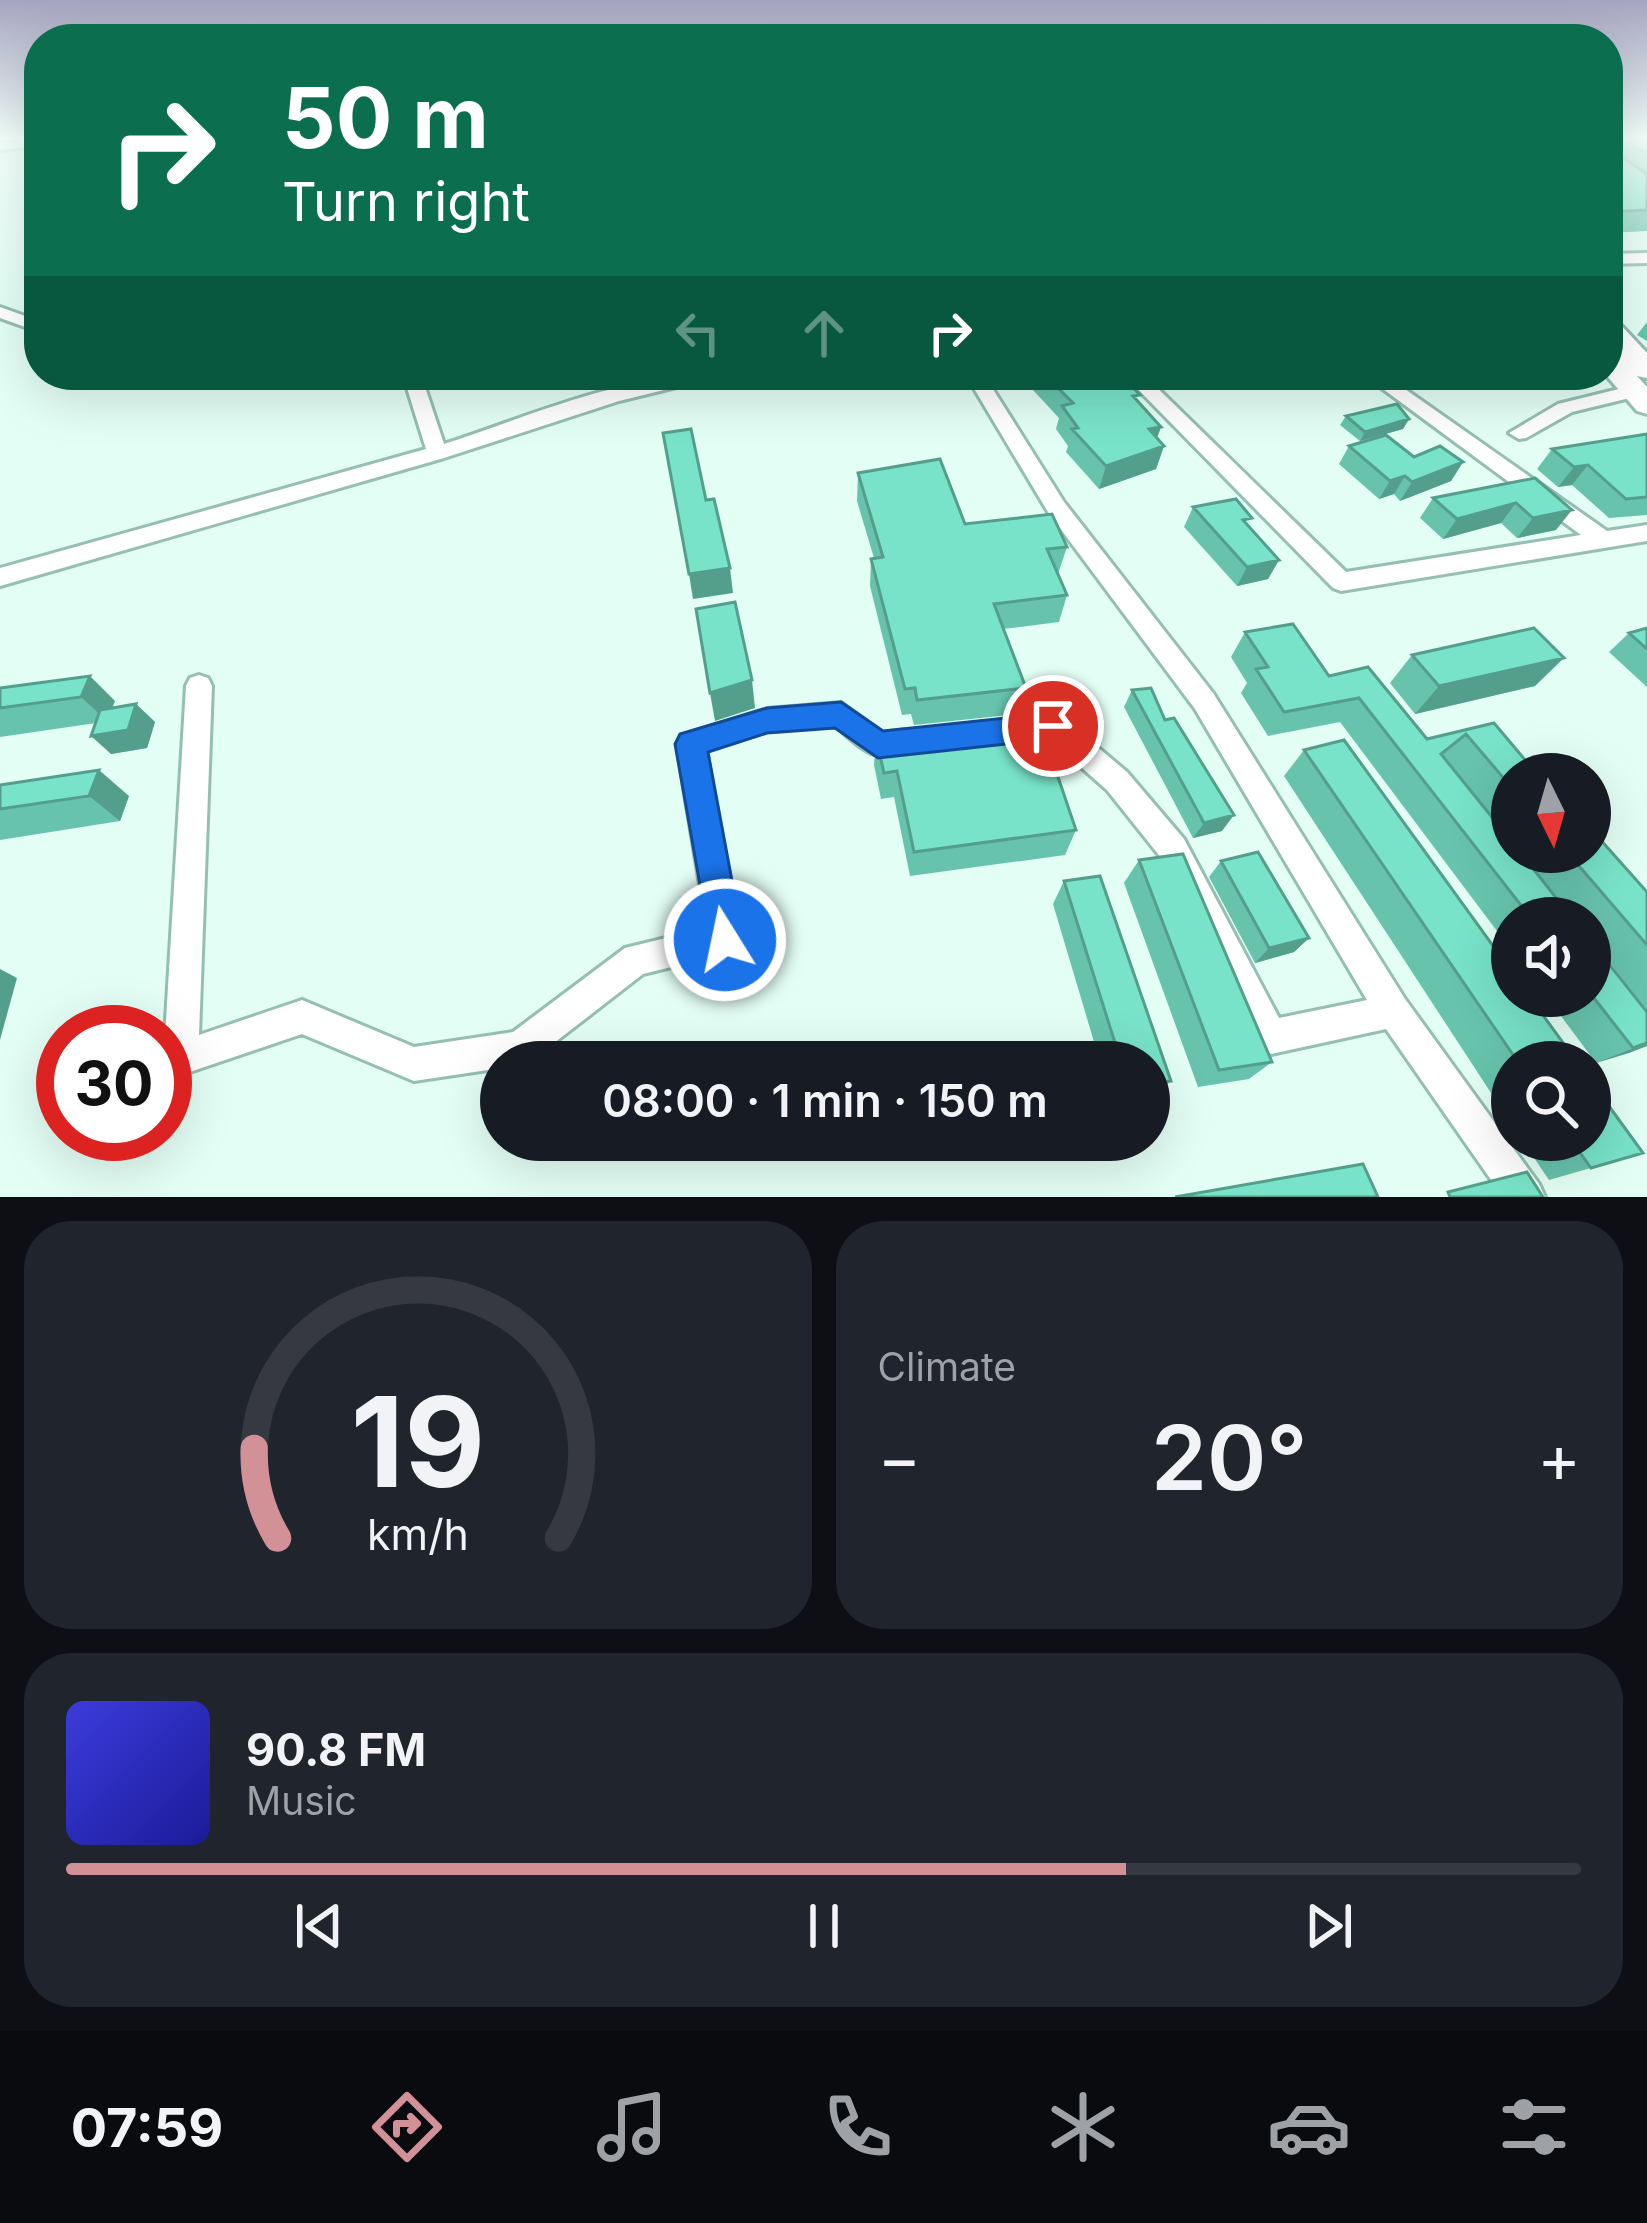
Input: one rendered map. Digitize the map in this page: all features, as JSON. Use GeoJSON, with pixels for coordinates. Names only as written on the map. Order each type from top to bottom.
{"type":"FeatureCollection","features":[{"type":"Feature","properties":{"kind":"main road"},"geometry":{"type":"LineString","coordinates":[[1623,354],[1643,389]]}},
{"type":"Feature","properties":{"kind":"street"},"geometry":{"type":"LineString","coordinates":[[1519,433],[1565,408],[1643,389]]}},
{"type":"Feature","properties":{"kind":"street"},"geometry":{"type":"LineString","coordinates":[[418,390],[437,453]]}},
{"type":"Feature","properties":{"kind":"street"},"geometry":{"type":"LineString","coordinates":[[0,577],[437,453],[635,390]]}},
{"type":"Feature","properties":{"kind":"street"},"geometry":{"type":"LineString","coordinates":[[984,390],[1056,507],[1204,701],[1393,1010],[1526,1197]]}},
{"type":"Feature","properties":{"kind":"street"},"geometry":{"type":"LineString","coordinates":[[1148,390],[1341,582],[1647,533]]}},
{"type":"Feature","properties":{"kind":"street"},"geometry":{"type":"LineString","coordinates":[[1394,390],[1600,538]]}},
{"type":"Feature","properties":{"kind":"street"},"geometry":{"type":"LineString","coordinates":[[199,686],[181,1058],[302,1017],[414,1064],[520,1048],[636,959],[725,940],[691,744],[767,721],[841,714],[878,745],[944,738]]}},
{"type":"Feature","properties":{"kind":"street"},"geometry":{"type":"LineString","coordinates":[[987,733],[1053,726],[1117,781],[1172,849],[1271,1037],[1393,1010]]}},
{"type":"Feature","properties":{"kind":"building"},"geometry":{"type":"Polygon","coordinates":[[[1623,196],[1647,196],[1647,210],[1623,211],[1623,196]]]}},
{"type":"Feature","properties":{"kind":"building"},"geometry":{"type":"Polygon","coordinates":[[[1060,390],[1135,390],[1140,395],[1133,396],[1161,427],[1149,429],[1164,446],[1106,466],[1072,429],[1078,428],[1062,406],[1073,403],[1060,390]]]}},
{"type":"Feature","properties":{"kind":"building"},"geometry":{"type":"Polygon","coordinates":[[[1397,404],[1409,419],[1365,432],[1346,416],[1397,404]]]}},
{"type":"Feature","properties":{"kind":"building"},"geometry":{"type":"Polygon","coordinates":[[[691,429],[706,500],[714,499],[730,568],[689,574],[663,433],[691,429]]]}},
{"type":"Feature","properties":{"kind":"building"},"geometry":{"type":"Polygon","coordinates":[[[1647,434],[1647,497],[1626,499],[1588,465],[1574,467],[1552,449],[1647,434]]]}},
{"type":"Feature","properties":{"kind":"building"},"geometry":{"type":"Polygon","coordinates":[[[1386,435],[1414,457],[1440,446],[1463,462],[1412,482],[1405,476],[1390,481],[1349,446],[1386,435]]]}},
{"type":"Feature","properties":{"kind":"building"},"geometry":{"type":"Polygon","coordinates":[[[940,459],[965,524],[1052,514],[1067,547],[1047,549],[1067,595],[994,604],[1026,688],[917,700],[915,688],[905,689],[871,559],[883,557],[858,473],[940,459]]]}},
{"type":"Feature","properties":{"kind":"building"},"geometry":{"type":"Polygon","coordinates":[[[1535,478],[1572,510],[1533,518],[1516,503],[1457,519],[1433,498],[1535,478]]]}},
{"type":"Feature","properties":{"kind":"building"},"geometry":{"type":"Polygon","coordinates":[[[1236,499],[1252,518],[1243,520],[1279,560],[1247,567],[1193,507],[1236,499]]]}},
{"type":"Feature","properties":{"kind":"building"},"geometry":{"type":"Polygon","coordinates":[[[735,602],[752,680],[710,693],[696,609],[735,602]]]}},
{"type":"Feature","properties":{"kind":"building"},"geometry":{"type":"Polygon","coordinates":[[[1293,624],[1329,676],[1368,667],[1427,739],[1494,723],[1519,753],[1491,753],[1491,763],[1466,734],[1441,754],[1491,816],[1491,867],[1359,698],[1284,712],[1256,669],[1268,667],[1245,632],[1293,624]]]}},
{"type":"Feature","properties":{"kind":"building"},"geometry":{"type":"Polygon","coordinates":[[[1534,628],[1564,658],[1439,686],[1412,655],[1534,628]]]}},
{"type":"Feature","properties":{"kind":"building"},"geometry":{"type":"Polygon","coordinates":[[[1647,628],[1647,649],[1629,633],[1647,628]]]}},
{"type":"Feature","properties":{"kind":"building"},"geometry":{"type":"Polygon","coordinates":[[[90,676],[81,697],[0,708],[0,688],[90,676]]]}},
{"type":"Feature","properties":{"kind":"building"},"geometry":{"type":"Polygon","coordinates":[[[1151,688],[1165,720],[1174,718],[1234,815],[1204,823],[1132,690],[1151,688]]]}},
{"type":"Feature","properties":{"kind":"building"},"geometry":{"type":"Polygon","coordinates":[[[136,704],[128,730],[91,736],[100,710],[136,704]]]}},
{"type":"Feature","properties":{"kind":"building"},"geometry":{"type":"Polygon","coordinates":[[[1038,718],[1076,830],[914,852],[897,771],[884,773],[876,738],[1038,718]]]}},
{"type":"Feature","properties":{"kind":"building"},"geometry":{"type":"Polygon","coordinates":[[[1344,740],[1491,943],[1491,1017],[1544,1017],[1562,1041],[1504,1041],[1304,750],[1344,740]]]}},
{"type":"Feature","properties":{"kind":"building"},"geometry":{"type":"Polygon","coordinates":[[[99,770],[89,796],[0,809],[0,785],[99,770]]]}},
{"type":"Feature","properties":{"kind":"building"},"geometry":{"type":"Polygon","coordinates":[[[1258,852],[1309,938],[1269,948],[1221,861],[1258,852]]]}},
{"type":"Feature","properties":{"kind":"building"},"geometry":{"type":"Polygon","coordinates":[[[1611,852],[1647,892],[1647,945],[1611,903],[1611,897],[1585,873],[1611,873],[1611,852]]]}},
{"type":"Feature","properties":{"kind":"building"},"geometry":{"type":"Polygon","coordinates":[[[1183,854],[1272,1062],[1219,1070],[1139,860],[1183,854]]]}},
{"type":"Feature","properties":{"kind":"building"},"geometry":{"type":"Polygon","coordinates":[[[1496,873],[1537,873],[1555,897],[1515,897],[1496,873]]]}},
{"type":"Feature","properties":{"kind":"building"},"geometry":{"type":"Polygon","coordinates":[[[1100,876],[1157,1041],[1114,1041],[1064,881],[1100,876]]]}},
{"type":"Feature","properties":{"kind":"building"},"geometry":{"type":"Polygon","coordinates":[[[1611,967],[1647,1012],[1647,1043],[1633,1048],[1609,1017],[1611,967]]]}},
{"type":"Feature","properties":{"kind":"building"},"geometry":{"type":"Polygon","coordinates":[[[1611,1109],[1643,1153],[1591,1168],[1586,1161],[1611,1161],[1611,1109]]]}},
{"type":"Feature","properties":{"kind":"building"},"geometry":{"type":"Polygon","coordinates":[[[1363,1164],[1378,1197],[1175,1197],[1363,1164]]]}},
{"type":"Feature","properties":{"kind":"building"},"geometry":{"type":"Polygon","coordinates":[[[1527,1172],[1543,1197],[1450,1197],[1448,1192],[1527,1172]]]}},
{"type":"Feature","properties":{"kind":"route"},"geometry":{"type":"LineString","coordinates":[[725,940],[691,744],[767,721],[841,714],[878,745],[1053,726]]}}]}
